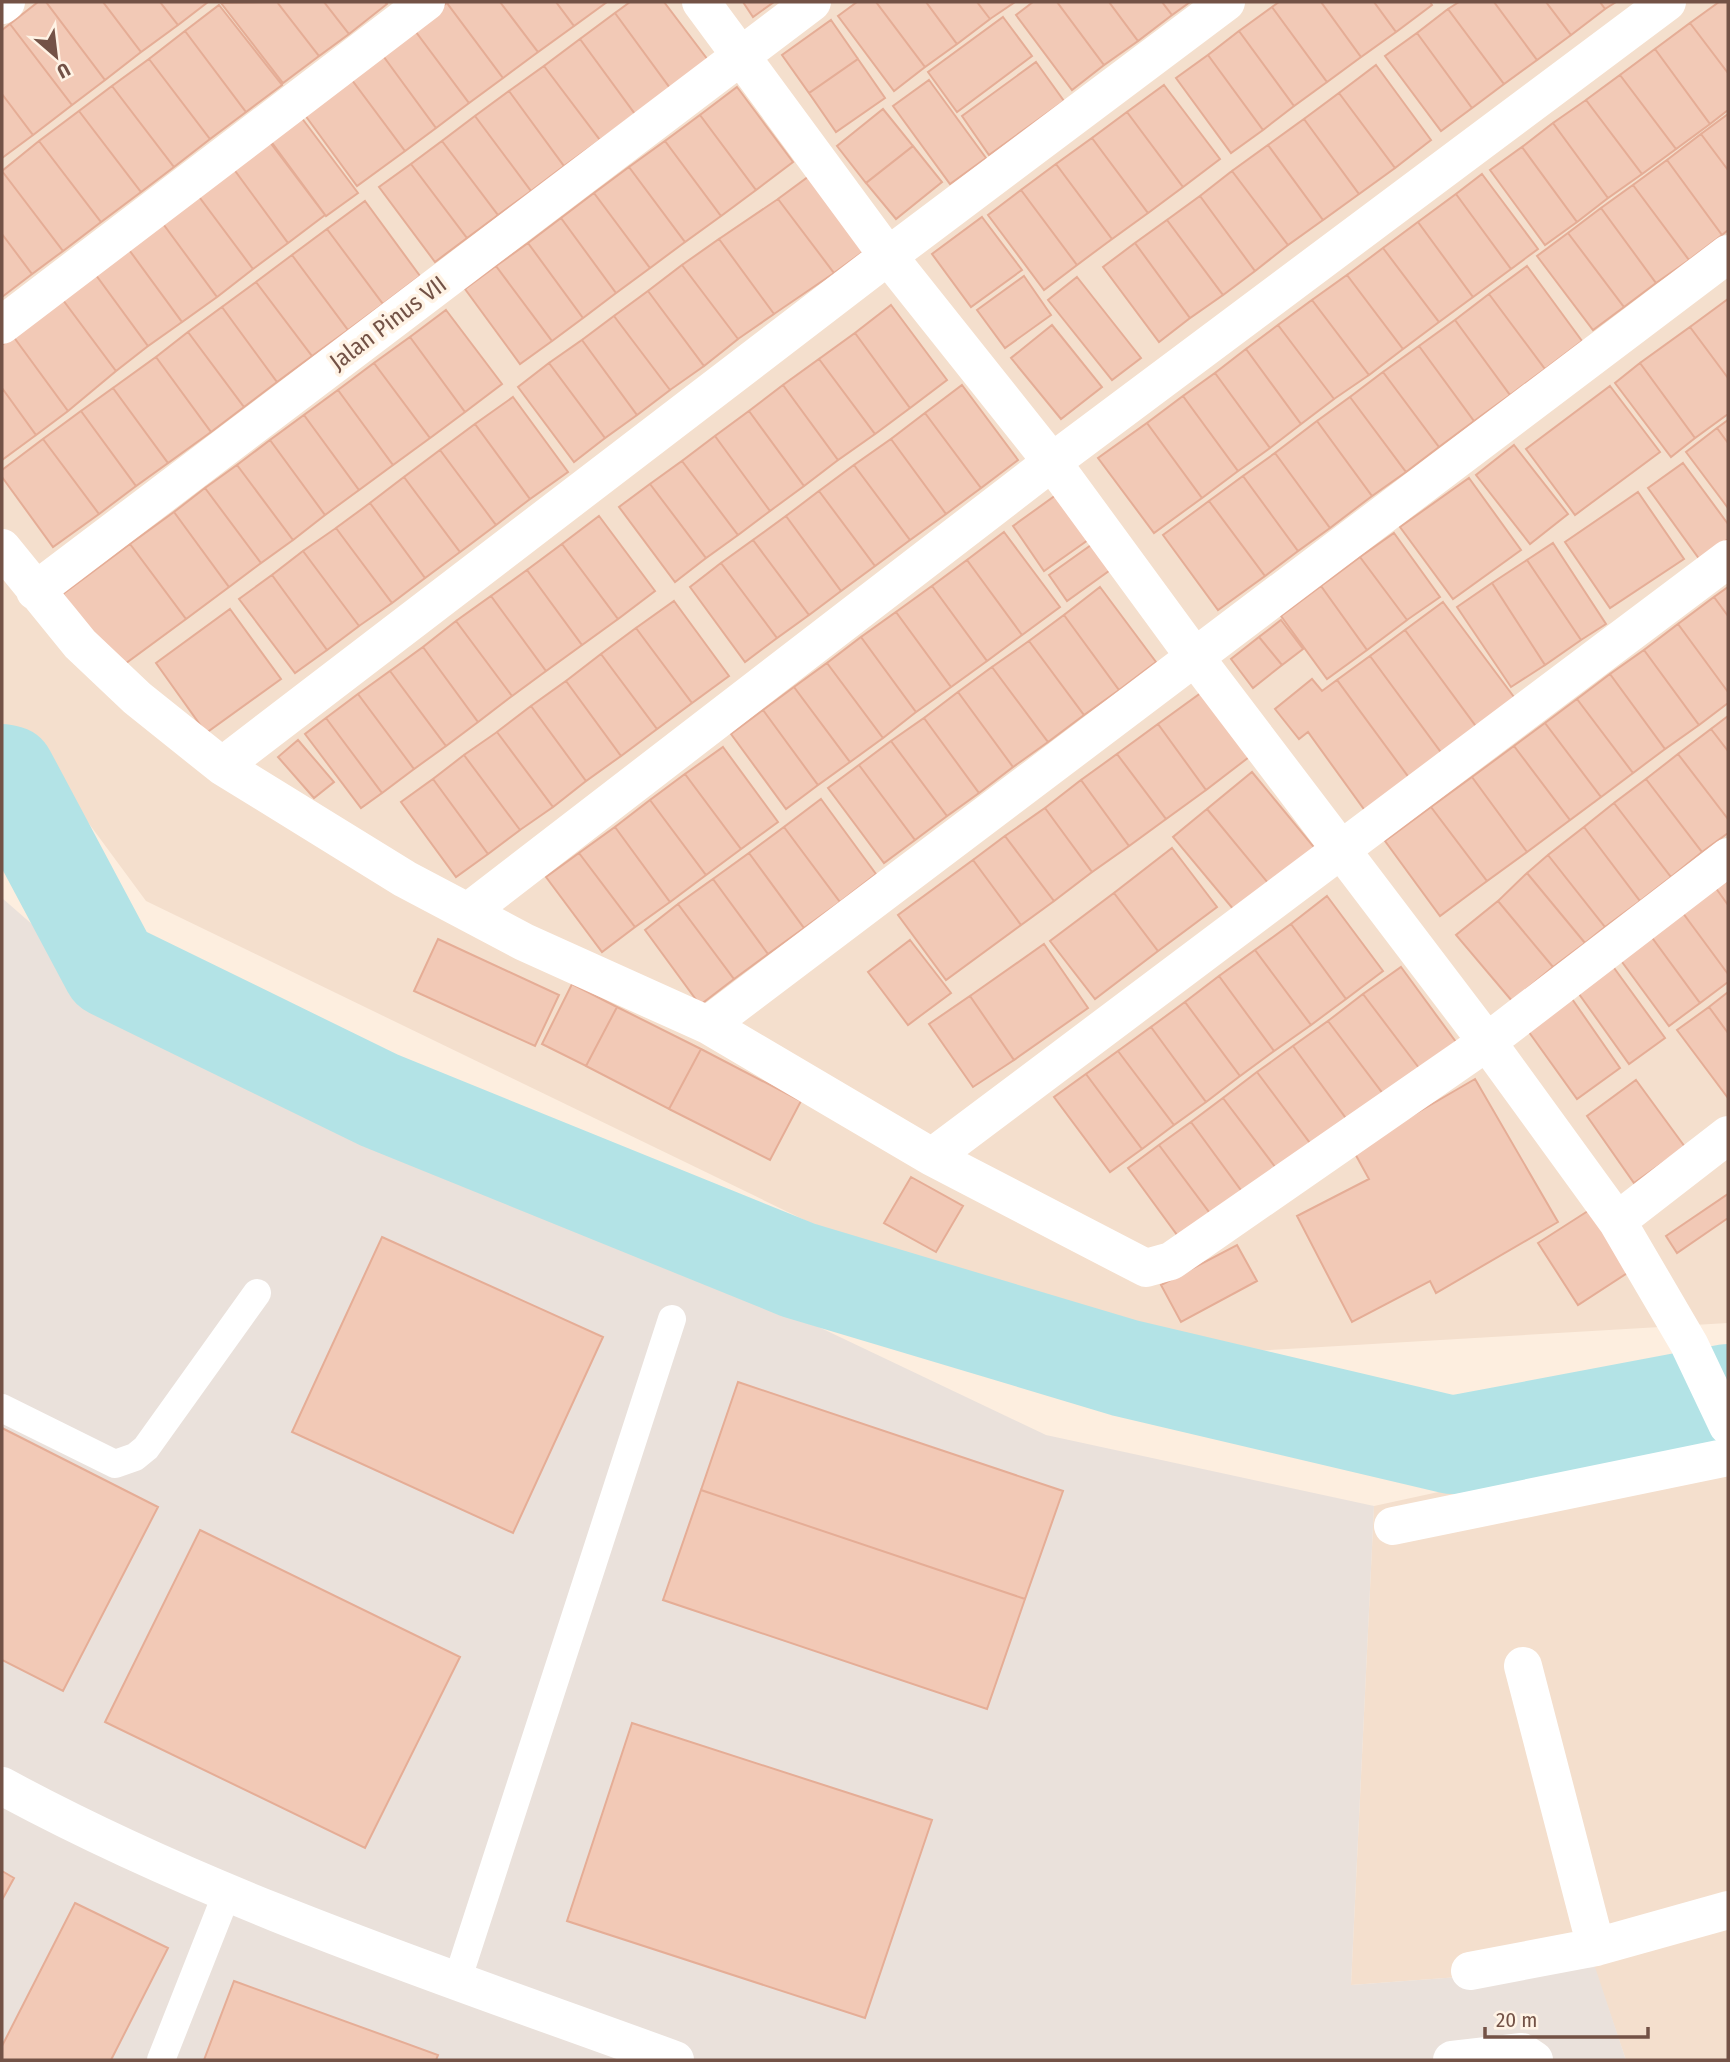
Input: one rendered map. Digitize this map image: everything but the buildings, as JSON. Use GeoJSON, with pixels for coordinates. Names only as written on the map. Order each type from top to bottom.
{"type":"FeatureCollection","features":[{"type":"Feature","properties":{"kind":"street"},"geometry":{"type":"LineString","coordinates":[[2,325],[426,2]]}},
{"type":"Feature","properties":{"kind":"street"},"geometry":{"type":"LineString","coordinates":[[701,2],[888,256],[1052,462],[1194,656],[1487,1042],[1617,1221],[1689,1344],[1728,1426]]}},
{"type":"Feature","properties":{"kind":"street","name":"Jalan Pinus VII"},"geometry":{"type":"LineString","coordinates":[[35,591],[811,2]]}},
{"type":"Feature","properties":{"kind":"street"},"geometry":{"type":"LineString","coordinates":[[222,766],[888,256],[1226,2]]}},
{"type":"Feature","properties":{"kind":"street"},"geometry":{"type":"LineString","coordinates":[[469,911],[1052,462],[1667,2]]}},
{"type":"Feature","properties":{"kind":"street"},"geometry":{"type":"LineString","coordinates":[[708,1024],[1728,254]]}},
{"type":"Feature","properties":{"kind":"street"},"geometry":{"type":"LineString","coordinates":[[2,548],[80,644],[118,680],[222,766],[405,879],[524,942],[708,1024],[932,1157],[1146,1268],[1155,1268],[1171,1261],[1487,1042],[1728,857]]}},
{"type":"Feature","properties":{"kind":"street"},"geometry":{"type":"LineString","coordinates":[[932,1157],[1728,559]]}},
{"type":"Feature","properties":{"kind":"street"},"geometry":{"type":"LineString","coordinates":[[1617,1221],[1728,1135]]}},
{"type":"Feature","properties":{"kind":"street"},"geometry":{"type":"LineString","coordinates":[[1393,1526],[1728,1457]]}},
{"type":"Feature","properties":{"kind":"street"},"geometry":{"type":"LineString","coordinates":[[1522,1666],[1596,1947]]}},
{"type":"Feature","properties":{"kind":"street"},"geometry":{"type":"LineString","coordinates":[[2,1786],[69,1822],[227,1893],[674,2060]]}},
{"type":"Feature","properties":{"kind":"street"},"geometry":{"type":"LineString","coordinates":[[1470,1971],[1596,1947],[1728,1910]]}},
{"type":"Feature","properties":{"kind":"street"},"geometry":{"type":"LineString","coordinates":[[1452,2060],[1522,2052],[1535,2060]]}},
{"type":"Feature","properties":{"kind":"lane"},"geometry":{"type":"LineString","coordinates":[[2,1408],[115,1464],[135,1457],[156,1436],[257,1293]]}},
{"type":"Feature","properties":{"kind":"lane"},"geometry":{"type":"LineString","coordinates":[[457,1981],[672,1319]]}},
{"type":"Feature","properties":{"kind":"lane"},"geometry":{"type":"LineString","coordinates":[[161,2060],[227,1893]]}},
{"type":"Feature","properties":{"kind":"shaded area"},"geometry":{"type":"Polygon","coordinates":[[[2,2],[1728,2],[1728,1323],[1238,1352],[850,1242],[146,901],[28,741],[2,732],[2,2]]]}},
{"type":"Feature","properties":{"kind":"shaded area"},"geometry":{"type":"Polygon","coordinates":[[[2,898],[104,987],[1046,1435],[1374,1506],[1351,1985],[1595,1967],[1626,2060],[2,2060],[2,898]]]}},
{"type":"Feature","properties":{"kind":"shaded area"},"geometry":{"type":"Polygon","coordinates":[[[1728,1429],[1728,2060],[1626,2060],[1594,1967],[1351,1985],[1374,1506],[1728,1429]]]}},
{"type":"Feature","properties":{"kind":"waterway"},"geometry":{"type":"LineString","coordinates":[[2,773],[7,774],[111,969],[379,1100],[798,1270],[1125,1368],[1452,1445],[1728,1393]]}}]}
